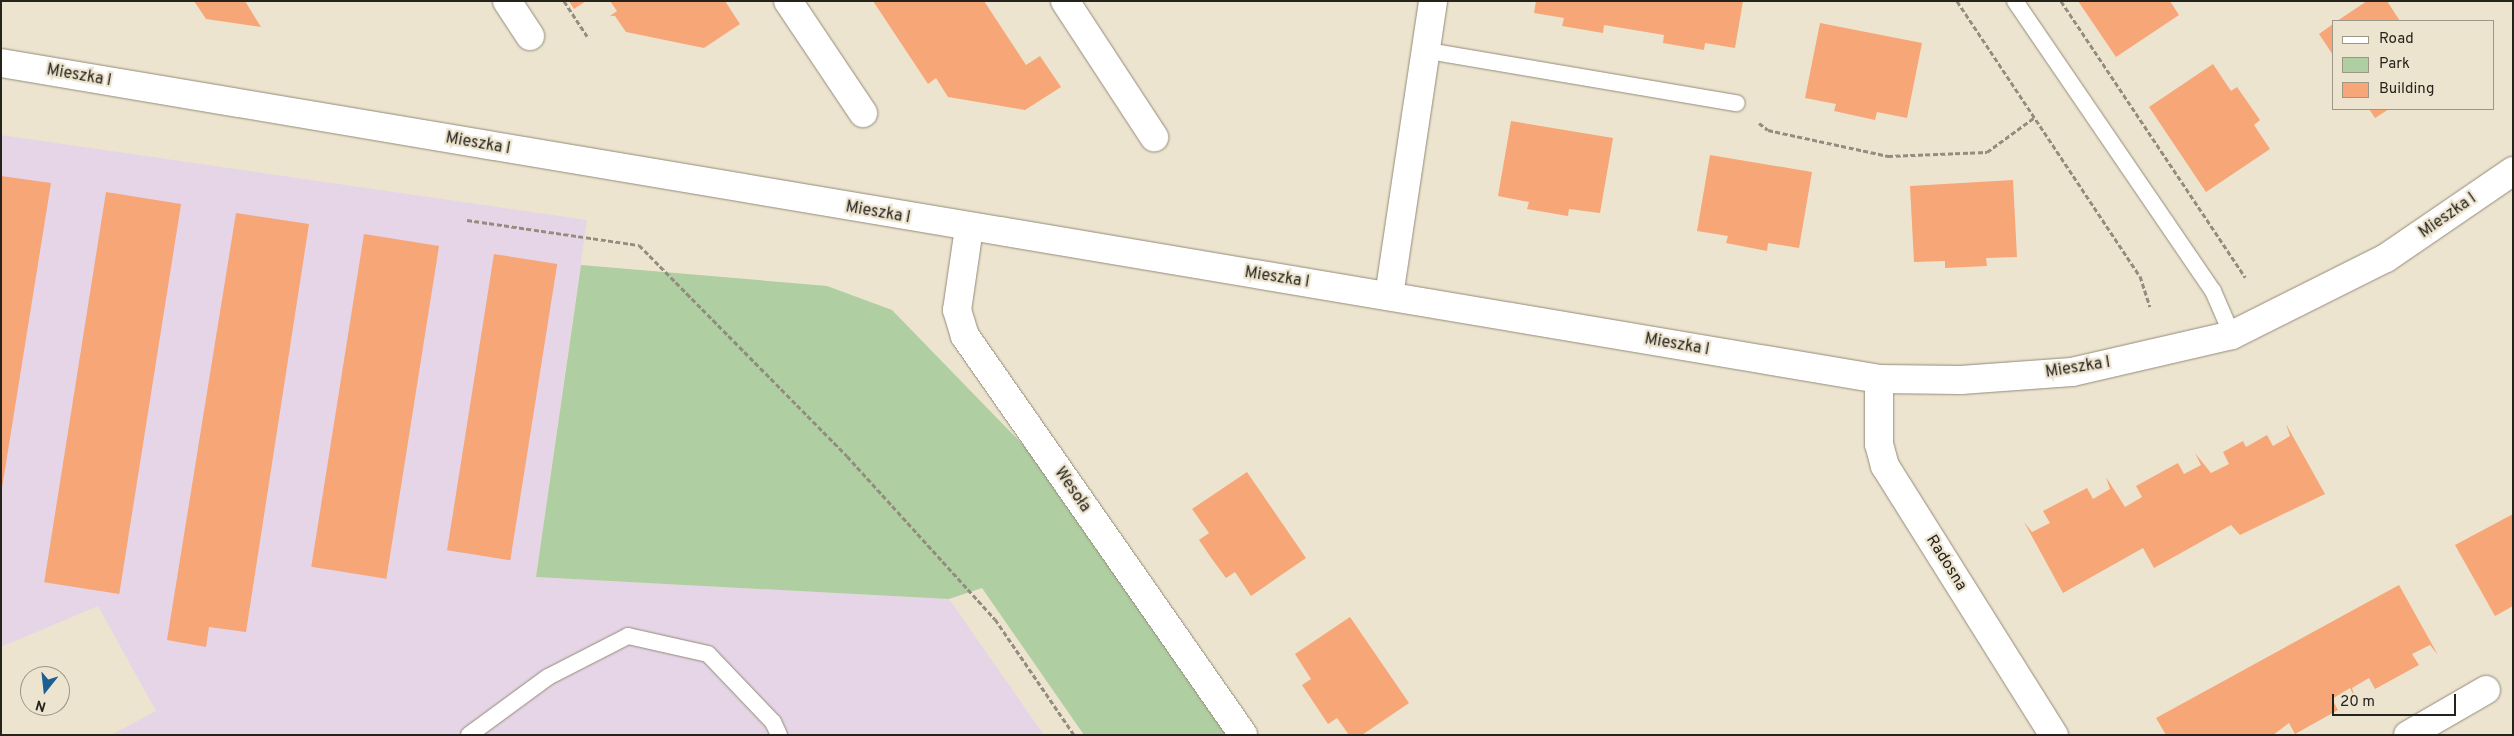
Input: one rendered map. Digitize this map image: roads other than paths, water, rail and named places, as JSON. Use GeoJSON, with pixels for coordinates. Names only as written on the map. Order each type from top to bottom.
{"type":"FeatureCollection","features":[{"type":"Feature","properties":{"kind":"street"},"geometry":{"type":"LineString","coordinates":[[507,1],[530,36]]}},
{"type":"Feature","properties":{"kind":"street"},"geometry":{"type":"LineString","coordinates":[[788,1],[863,113]]}},
{"type":"Feature","properties":{"kind":"street"},"geometry":{"type":"LineString","coordinates":[[1065,1],[1154,137]]}},
{"type":"Feature","properties":{"kind":"street"},"geometry":{"type":"LineString","coordinates":[[1389,296],[1428,51],[1433,1]]}},
{"type":"Feature","properties":{"kind":"street","name":"Mieszka I"},"geometry":{"type":"LineString","coordinates":[[1,63],[969,228],[1389,296],[1879,379],[1961,380],[2072,372],[2232,335],[2386,258],[2513,171]]}},
{"type":"Feature","properties":{"kind":"street","name":"Wesoła"},"geometry":{"type":"LineString","coordinates":[[969,228],[957,310],[964,336],[1243,735]]}},
{"type":"Feature","properties":{"kind":"street","name":"Radosna"},"geometry":{"type":"LineString","coordinates":[[1879,379],[1879,444],[1885,466],[2054,735]]}},
{"type":"Feature","properties":{"kind":"street"},"geometry":{"type":"LineString","coordinates":[[2408,735],[2486,690]]}},
{"type":"Feature","properties":{"kind":"lane"},"geometry":{"type":"LineString","coordinates":[[2015,1],[2213,291],[2232,335]]}},
{"type":"Feature","properties":{"kind":"lane"},"geometry":{"type":"LineString","coordinates":[[1428,51],[1737,103]]}},
{"type":"Feature","properties":{"kind":"lane"},"geometry":{"type":"LineString","coordinates":[[469,735],[548,677],[628,636],[708,654],[773,722],[779,735]]}}]}
